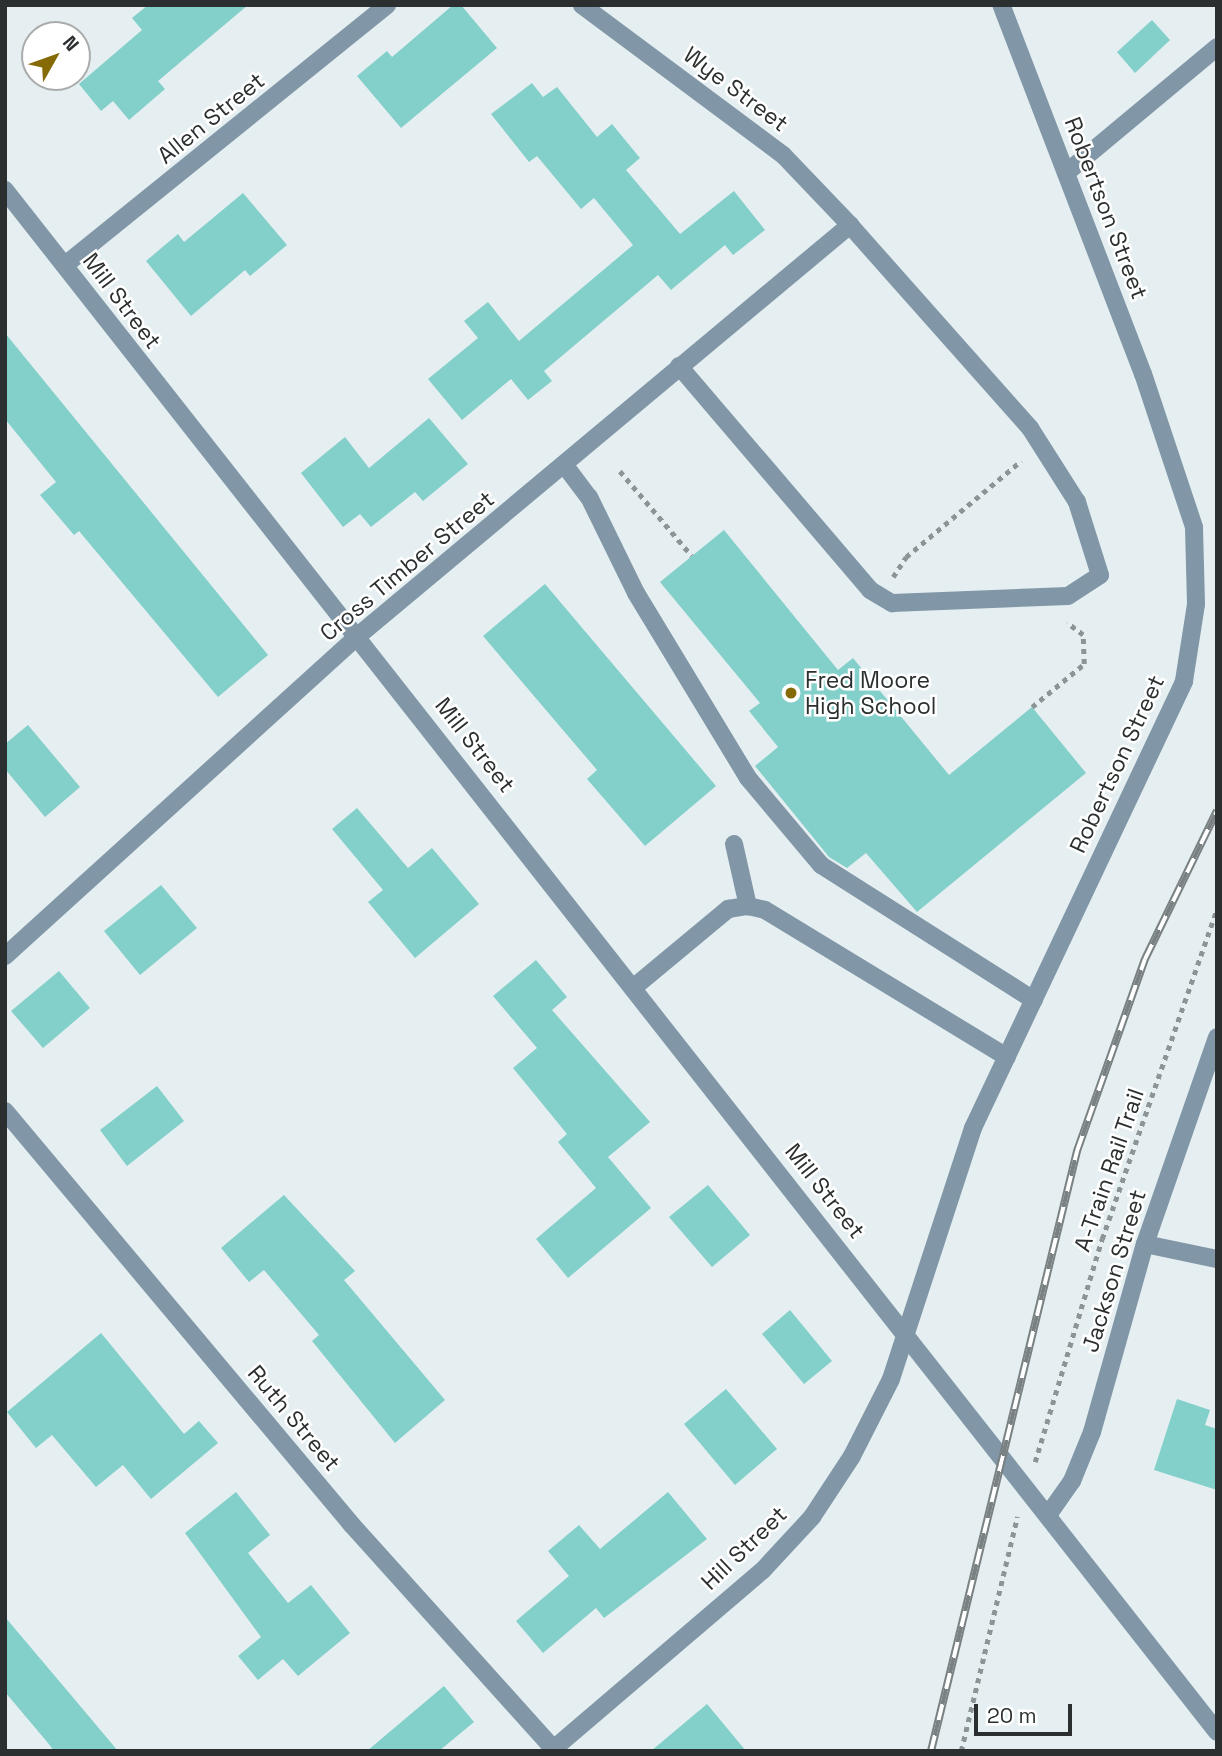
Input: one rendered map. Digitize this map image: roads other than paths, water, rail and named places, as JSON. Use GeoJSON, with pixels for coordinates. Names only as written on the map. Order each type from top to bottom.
{"type":"FeatureCollection","features":[{"type":"Feature","properties":{"kind":"street","name":"Allen Street"},"geometry":{"type":"LineString","coordinates":[[65,265],[387,5]]}},
{"type":"Feature","properties":{"kind":"street","name":"Wye Street"},"geometry":{"type":"LineString","coordinates":[[582,5],[783,155],[850,225],[1030,428],[1077,502],[1100,575],[1068,596],[892,603],[870,590],[679,366]]}},
{"type":"Feature","properties":{"kind":"street","name":"Robertson Street"},"geometry":{"type":"LineString","coordinates":[[905,1331],[973,1128],[1184,681],[1196,604],[1194,527],[1066,173],[1001,5]]}},
{"type":"Feature","properties":{"kind":"street"},"geometry":{"type":"LineString","coordinates":[[1066,173],[1217,47]]}},
{"type":"Feature","properties":{"kind":"street","name":"Mill Street"},"geometry":{"type":"LineString","coordinates":[[5,190],[359,635],[1217,1732]]}},
{"type":"Feature","properties":{"kind":"street","name":"Cross Timber Street"},"geometry":{"type":"LineString","coordinates":[[5,956],[359,635],[566,467],[679,366],[850,225]]}},
{"type":"Feature","properties":{"kind":"street"},"geometry":{"type":"LineString","coordinates":[[566,467],[589,498],[636,593],[748,778],[821,865],[1034,1000]]}},
{"type":"Feature","properties":{"kind":"street"},"geometry":{"type":"LineString","coordinates":[[734,844],[748,906]]}},
{"type":"Feature","properties":{"kind":"street"},"geometry":{"type":"LineString","coordinates":[[633,988],[728,909],[748,906],[765,910],[1007,1057]]}},
{"type":"Feature","properties":{"kind":"street","name":"Jackson Street"},"geometry":{"type":"LineString","coordinates":[[1048,1515],[1072,1481],[1092,1432],[1145,1244],[1217,1037]]}},
{"type":"Feature","properties":{"kind":"street","name":"Ruth Street"},"geometry":{"type":"LineString","coordinates":[[5,1111],[352,1525],[552,1750]]}},
{"type":"Feature","properties":{"kind":"street"},"geometry":{"type":"LineString","coordinates":[[1145,1244],[1217,1259]]}},
{"type":"Feature","properties":{"kind":"street","name":"Hill Street"},"geometry":{"type":"LineString","coordinates":[[552,1750],[762,1570],[812,1517],[852,1456],[891,1379],[905,1331]]}},
{"type":"Feature","properties":{"kind":"railway"},"geometry":{"type":"LineString","coordinates":[[931,1751],[1077,1151],[1145,959],[1217,811]]}},
{"type":"Feature","properties":{"kind":"place","name":"Fred Moore High School"},"geometry":{"type":"Point","coordinates":[791,693]}}]}
